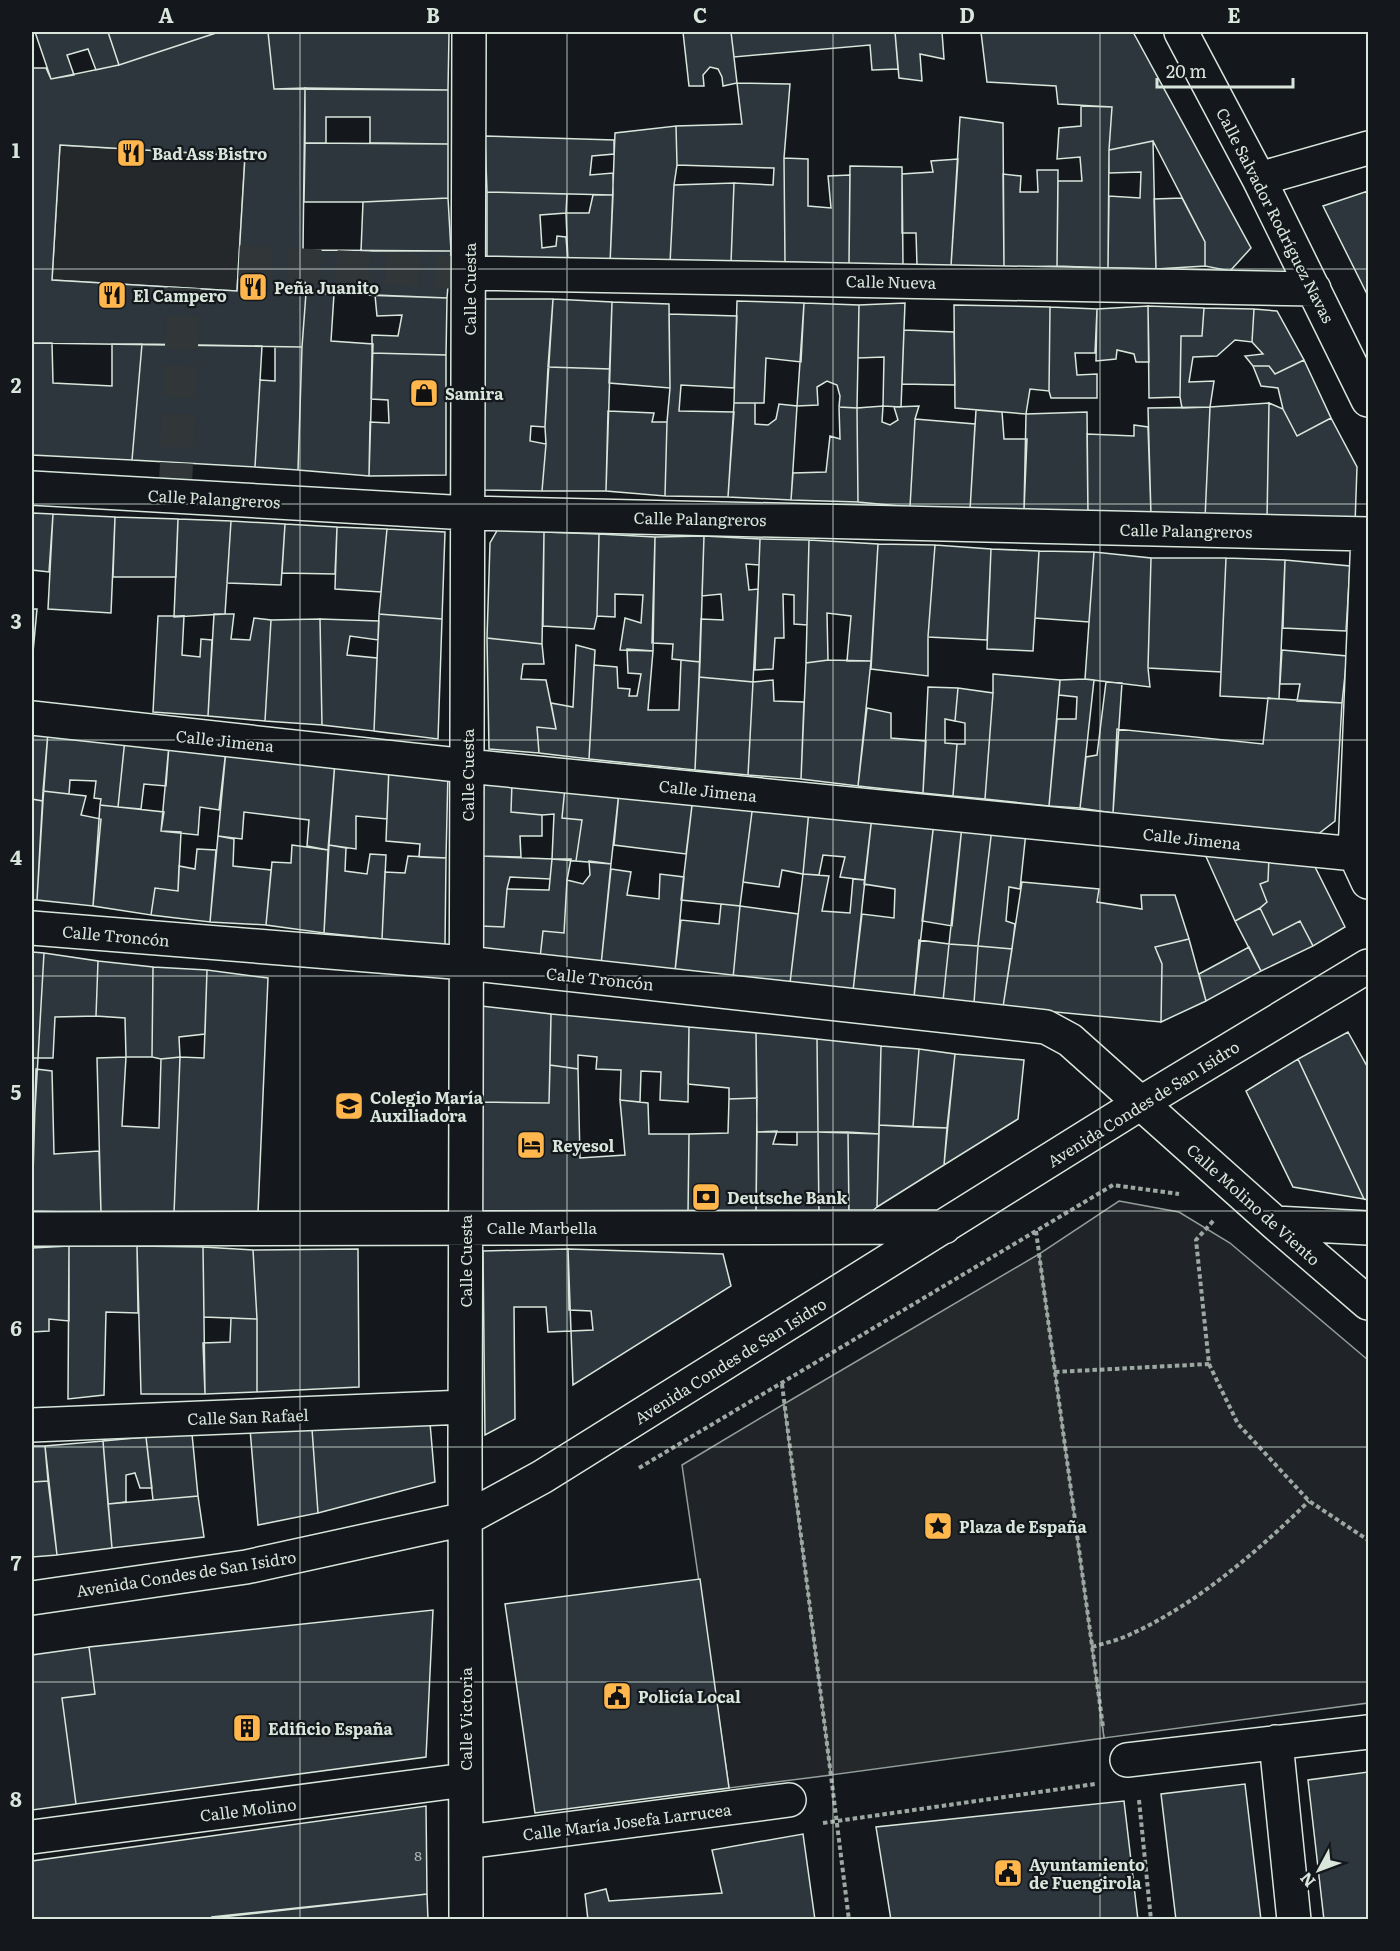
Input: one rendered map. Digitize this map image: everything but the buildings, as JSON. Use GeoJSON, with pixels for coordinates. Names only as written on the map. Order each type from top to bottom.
{"type":"FeatureCollection","features":[{"type":"Feature","properties":{"kind":"street","name":"Calle Cuesta"},"geometry":{"type":"LineString","coordinates":[[465,1519],[469,32]]}},
{"type":"Feature","properties":{"kind":"street","name":"Calle Salvador Rodríguez Navas"},"geometry":{"type":"LineString","coordinates":[[1181,32],[1259,179],[1368,400]]}},
{"type":"Feature","properties":{"kind":"street"},"geometry":{"type":"LineString","coordinates":[[1259,179],[1368,148]]}},
{"type":"Feature","properties":{"kind":"street","name":"Calle Nueva"},"geometry":{"type":"LineString","coordinates":[[469,273],[1314,289]]}},
{"type":"Feature","properties":{"kind":"street","name":"Calle Palangreros"},"geometry":{"type":"LineString","coordinates":[[32,488],[468,513],[1368,535]]}},
{"type":"Feature","properties":{"kind":"street"},"geometry":{"type":"LineString","coordinates":[[1362,868],[1368,535]]}},
{"type":"Feature","properties":{"kind":"street","name":"Calle Jimena"},"geometry":{"type":"LineString","coordinates":[[32,718],[1362,868]]}},
{"type":"Feature","properties":{"kind":"street","name":"Calle Troncón"},"geometry":{"type":"LineString","coordinates":[[32,928],[466,963],[1046,1027],[1070,1041],[1141,1103]]}},
{"type":"Feature","properties":{"kind":"street","name":"Avenida Condes de San Isidro"},"geometry":{"type":"LineString","coordinates":[[32,1598],[246,1567],[465,1519],[542,1477],[1141,1103],[1368,966]]}},
{"type":"Feature","properties":{"kind":"street","name":"Calle Molino de Viento"},"geometry":{"type":"LineString","coordinates":[[1141,1103],[1368,1303]]}},
{"type":"Feature","properties":{"kind":"street"},"geometry":{"type":"LineString","coordinates":[[1275,1223],[1368,1228]]}},
{"type":"Feature","properties":{"kind":"street","name":"Calle Marbella"},"geometry":{"type":"LineString","coordinates":[[32,1229],[944,1227]]}},
{"type":"Feature","properties":{"kind":"street","name":"Calle San Rafael"},"geometry":{"type":"LineString","coordinates":[[32,1425],[465,1407]]}},
{"type":"Feature","properties":{"kind":"street","name":"Calle Victoria"},"geometry":{"type":"LineString","coordinates":[[465,1519],[466,1920]]}},
{"type":"Feature","properties":{"kind":"street"},"geometry":{"type":"LineString","coordinates":[[1123,1763],[1368,1732]]}},
{"type":"Feature","properties":{"kind":"street"},"geometry":{"type":"LineString","coordinates":[[1276,1742],[1294,1920]]}},
{"type":"Feature","properties":{"kind":"street","name":"Calle Molino"},"geometry":{"type":"LineString","coordinates":[[32,1837],[465,1780]]}},
{"type":"Feature","properties":{"kind":"street","name":"Calle María Josefa Larrucea"},"geometry":{"type":"LineString","coordinates":[[465,1842],[789,1800]]}},
{"type":"Feature","properties":{"kind":"path"},"geometry":{"type":"LineString","coordinates":[[637,1469],[1113,1185],[1177,1193],[1187,1199]]}},
{"type":"Feature","properties":{"kind":"path"},"geometry":{"type":"LineString","coordinates":[[1242,1194],[1196,1240],[1209,1364],[1238,1424],[1309,1501],[1368,1540]]}},
{"type":"Feature","properties":{"kind":"path"},"geometry":{"type":"LineString","coordinates":[[1036,1231],[1092,1647],[1123,1763],[1151,1920]]}},
{"type":"Feature","properties":{"kind":"path"},"geometry":{"type":"LineString","coordinates":[[1055,1372],[1209,1364]]}},
{"type":"Feature","properties":{"kind":"path"},"geometry":{"type":"LineString","coordinates":[[782,1384],[849,1920]]}},
{"type":"Feature","properties":{"kind":"path"},"geometry":{"type":"LineString","coordinates":[[1092,1647],[1131,1635],[1208,1588],[1270,1539],[1309,1501]]}},
{"type":"Feature","properties":{"kind":"path"},"geometry":{"type":"LineString","coordinates":[[813,1825],[1098,1783]]}},
{"type":"Feature","properties":{"kind":"shaded area"},"geometry":{"type":"Polygon","coordinates":[[[60,145],[245,156],[237,291],[52,280],[60,145]]]}},
{"type":"Feature","properties":{"kind":"shaded area"},"geometry":{"type":"Polygon","coordinates":[[[1119,1201],[1179,1212],[1230,1243],[1368,1360],[1368,1703],[1104,1738],[1039,1254],[1119,1201]]]}},
{"type":"Feature","properties":{"kind":"shaded area","name":"Plaza de España"},"geometry":{"type":"Polygon","coordinates":[[[1039,1254],[1104,1738],[831,1775],[784,1404],[1039,1254]]]}},
{"type":"Feature","properties":{"kind":"shaded area"},"geometry":{"type":"Polygon","coordinates":[[[784,1404],[831,1775],[729,1788],[682,1465],[784,1404]]]}},
{"type":"Feature","properties":{"kind":"tunnel"},"geometry":{"type":"LineString","coordinates":[[239,262],[469,273]]}},
{"type":"Feature","properties":{"kind":"tunnel"},"geometry":{"type":"LineString","coordinates":[[175,496],[184,288]]}},
{"type":"Feature","properties":{"kind":"place","name":"Bad Ass Bistro"},"geometry":{"type":"Point","coordinates":[131,153]}},
{"type":"Feature","properties":{"kind":"place","name":"Peña Juanito"},"geometry":{"type":"Point","coordinates":[253,287]}},
{"type":"Feature","properties":{"kind":"place","name":"El Campero"},"geometry":{"type":"Point","coordinates":[112,295]}},
{"type":"Feature","properties":{"kind":"place","name":"Samira"},"geometry":{"type":"Point","coordinates":[424,393]}},
{"type":"Feature","properties":{"kind":"place","name":"Colegio María Auxiliadora"},"geometry":{"type":"Point","coordinates":[349,1106]}},
{"type":"Feature","properties":{"kind":"place","name":"Reyesol"},"geometry":{"type":"Point","coordinates":[531,1145]}},
{"type":"Feature","properties":{"kind":"place","name":"Deutsche Bank"},"geometry":{"type":"Point","coordinates":[706,1197]}},
{"type":"Feature","properties":{"kind":"place","name":"Plaza de España"},"geometry":{"type":"Point","coordinates":[938,1526]}},
{"type":"Feature","properties":{"kind":"place","name":"Policía Local"},"geometry":{"type":"Point","coordinates":[617,1696]}},
{"type":"Feature","properties":{"kind":"place","name":"Edificio España"},"geometry":{"type":"Point","coordinates":[247,1728]}},
{"type":"Feature","properties":{"kind":"place","name":"Ayuntamiento de Fuengirola"},"geometry":{"type":"Point","coordinates":[1008,1873]}}]}
